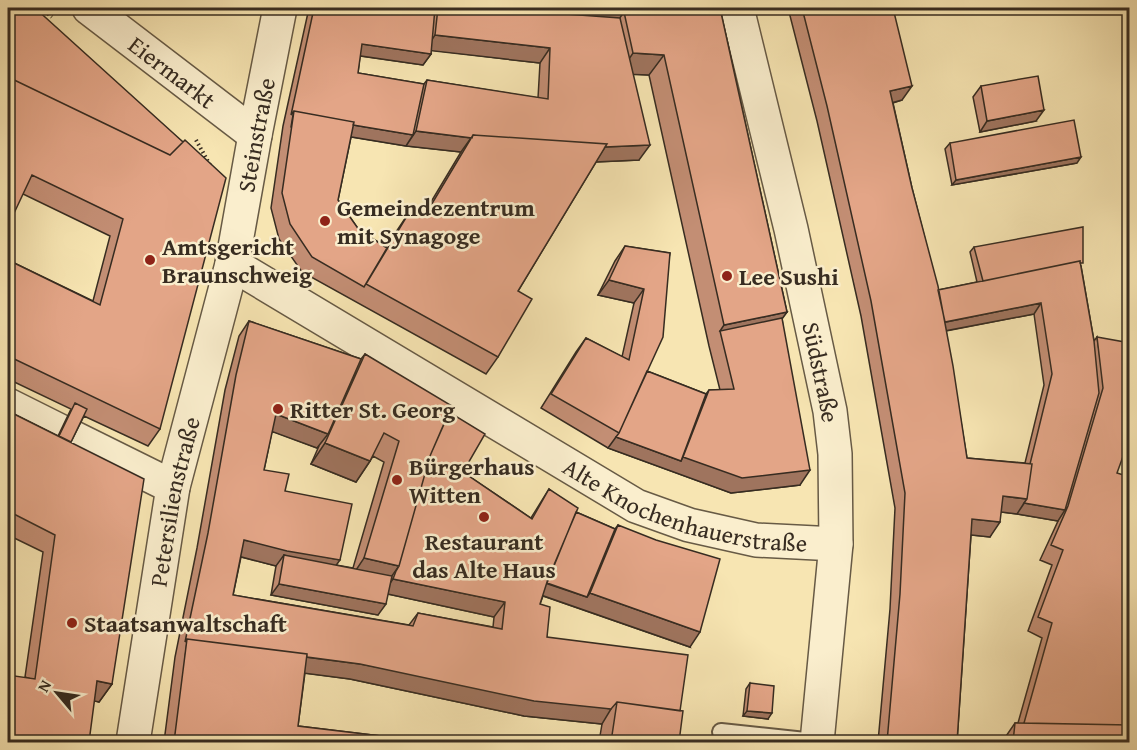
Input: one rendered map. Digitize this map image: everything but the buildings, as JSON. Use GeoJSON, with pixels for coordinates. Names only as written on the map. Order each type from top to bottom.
{"type":"FeatureCollection","features":[{"type":"Feature","properties":{"kind":"street","name":"Eiermarkt"},"geometry":{"type":"LineString","coordinates":[[89,8],[255,135]]}},
{"type":"Feature","properties":{"kind":"street","name":"Steinstraße"},"geometry":{"type":"LineString","coordinates":[[232,264],[280,8]]}},
{"type":"Feature","properties":{"kind":"street","name":"Südstraße"},"geometry":{"type":"LineString","coordinates":[[737,8],[791,230],[830,411],[836,454],[836,544],[816,742]]}},
{"type":"Feature","properties":{"kind":"street","name":"Alte Knochenhauerstraße"},"geometry":{"type":"LineString","coordinates":[[232,264],[636,506],[689,525],[756,540],[836,544]]}},
{"type":"Feature","properties":{"kind":"street","name":"Petersilienstraße"},"geometry":{"type":"LineString","coordinates":[[133,742],[173,487],[232,264]]}},
{"type":"Feature","properties":{"kind":"street"},"geometry":{"type":"LineString","coordinates":[[8,405],[173,487]]}},
{"type":"Feature","properties":{"kind":"lane"},"geometry":{"type":"LineString","coordinates":[[721,732],[816,742]]}},
{"type":"Feature","properties":{"kind":"path"},"geometry":{"type":"LineString","coordinates":[[41,8],[59,23]]}},
{"type":"Feature","properties":{"kind":"path"},"geometry":{"type":"LineString","coordinates":[[194,137],[211,169]]}},
{"type":"Feature","properties":{"kind":"place","name":"Gemeindezentrum mit Synagoge"},"geometry":{"type":"Point","coordinates":[325,221]}},
{"type":"Feature","properties":{"kind":"place","name":"Amtsgericht Braunschweig"},"geometry":{"type":"Point","coordinates":[150,260]}},
{"type":"Feature","properties":{"kind":"place","name":"Lee Sushi"},"geometry":{"type":"Point","coordinates":[727,276]}},
{"type":"Feature","properties":{"kind":"place","name":"Ritter St. Georg"},"geometry":{"type":"Point","coordinates":[278,409]}},
{"type":"Feature","properties":{"kind":"place","name":"Bürgerhaus Witten"},"geometry":{"type":"Point","coordinates":[397,480]}},
{"type":"Feature","properties":{"kind":"place","name":"Restaurant das Alte Haus"},"geometry":{"type":"Point","coordinates":[484,517]}},
{"type":"Feature","properties":{"kind":"place","name":"Staatsanwaltschaft"},"geometry":{"type":"Point","coordinates":[72,623]}}]}
